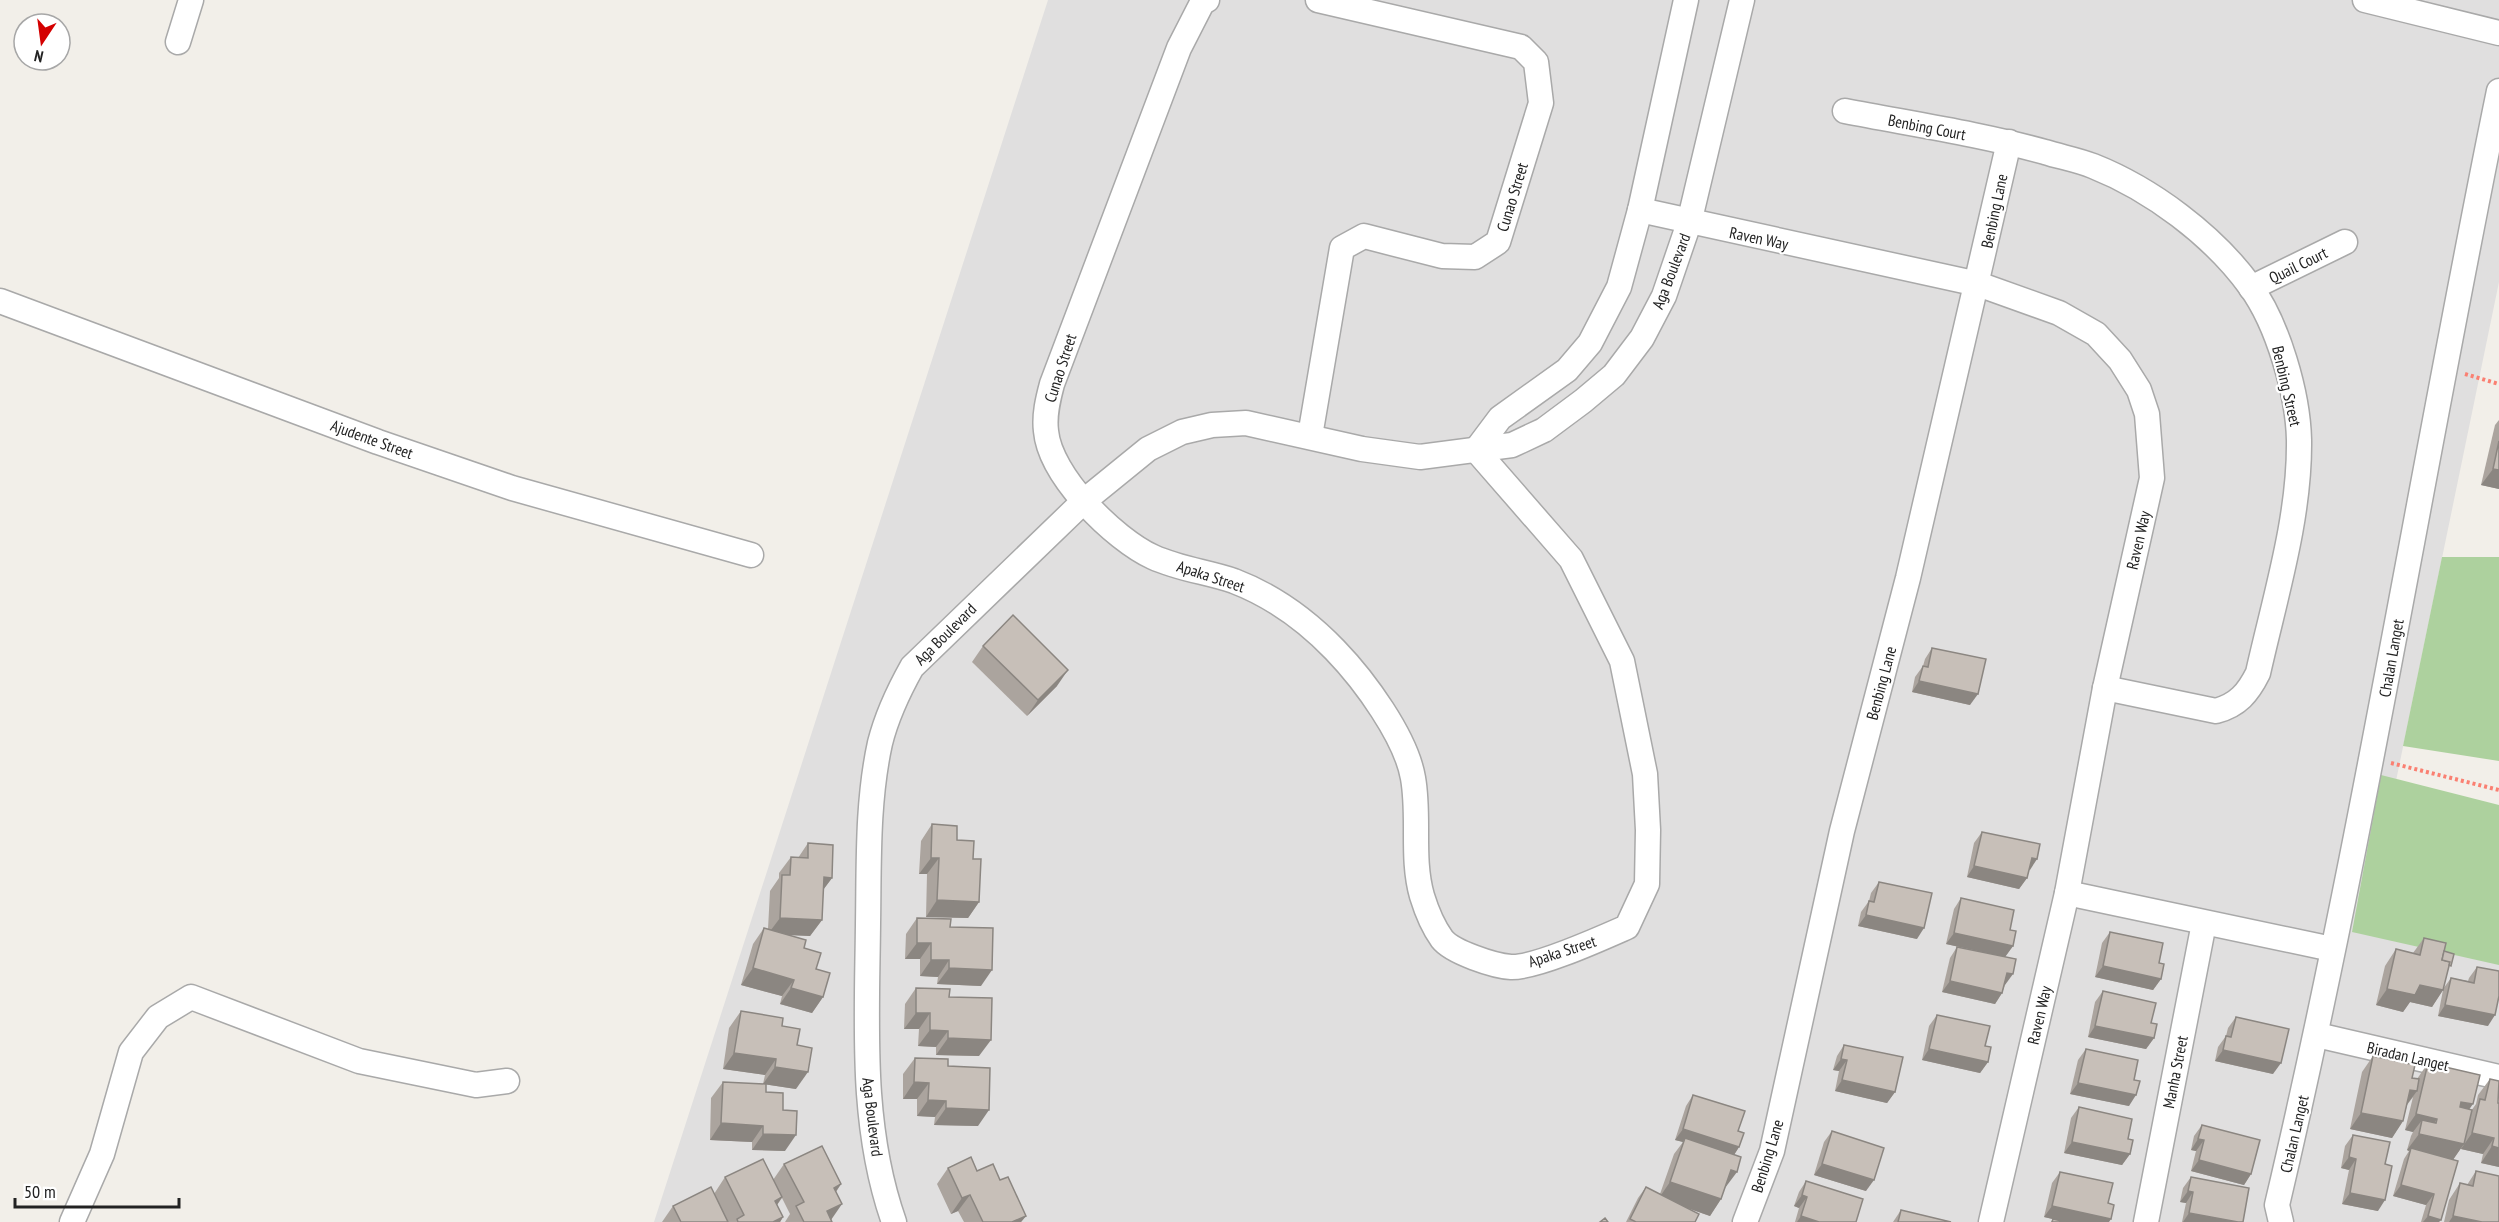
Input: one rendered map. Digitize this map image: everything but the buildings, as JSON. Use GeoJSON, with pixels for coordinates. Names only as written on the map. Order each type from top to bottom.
{"type":"FeatureCollection","features":[{"type":"Feature","properties":{"kind":"street"},"geometry":{"type":"LineString","coordinates":[[178,42],[191,0]]}},
{"type":"Feature","properties":{"kind":"street","name":"Cunao Street"},"geometry":{"type":"LineString","coordinates":[[1084,501],[1065,476],[1052,452],[1046,432],[1046,409],[1052,384],[1179,48],[1202,3],[1207,0]]}},
{"type":"Feature","properties":{"kind":"street","name":"Cunao Street"},"geometry":{"type":"LineString","coordinates":[[1310,436],[1342,248],[1364,236],[1442,256],[1475,257],[1498,242],[1541,103],[1536,62],[1521,47],[1318,0]]}},
{"type":"Feature","properties":{"kind":"street"},"geometry":{"type":"LineString","coordinates":[[1476,450],[1500,418],[1568,370],[1590,343],[1619,286],[1640,210],[1686,0]]}},
{"type":"Feature","properties":{"kind":"street","name":"Aga Boulevard"},"geometry":{"type":"LineString","coordinates":[[894,1222],[873,1134],[867,1056],[870,839],[872,787],[880,742],[893,701],[912,667],[1084,501],[1148,450],[1182,432],[1212,425],[1246,423],[1362,449],[1420,457],[1476,450],[1512,445],[1544,430],[1614,375],[1642,338],[1658,307],[1689,223],[1742,0]]}},
{"type":"Feature","properties":{"kind":"street"},"geometry":{"type":"LineString","coordinates":[[2365,0],[2499,33]]}},
{"type":"Feature","properties":{"kind":"street","name":"Chalan Langet"},"geometry":{"type":"LineString","coordinates":[[2281,1222],[2277,1205],[2317,1035],[2332,949],[2373,759],[2499,91]]}},
{"type":"Feature","properties":{"kind":"street","name":"Benbing Court"},"geometry":{"type":"LineString","coordinates":[[1845,111],[2009,142]]}},
{"type":"Feature","properties":{"kind":"street","name":"Benbing Lane"},"geometry":{"type":"LineString","coordinates":[[1745,1222],[1772,1150],[1842,831],[1908,578],[1978,284],[2009,142]]}},
{"type":"Feature","properties":{"kind":"street","name":"Benbing Street"},"geometry":{"type":"LineString","coordinates":[[2009,142],[2092,165],[2132,183],[2167,206],[2228,259],[2251,288],[2281,350],[2294,405],[2299,440],[2295,505],[2258,673],[2248,692],[2232,707],[2216,711],[2104,688]]}},
{"type":"Feature","properties":{"kind":"street","name":"Raven Way"},"geometry":{"type":"LineString","coordinates":[[1640,210],[1689,223],[1978,284],[2059,313],[2096,334],[2120,360],[2139,390],[2147,414],[2152,478],[2104,688],[2067,893],[1991,1222]]}},
{"type":"Feature","properties":{"kind":"street","name":"Quail Court"},"geometry":{"type":"LineString","coordinates":[[2251,288],[2345,242]]}},
{"type":"Feature","properties":{"kind":"street","name":"Ajudente Street"},"geometry":{"type":"LineString","coordinates":[[0,301],[378,442],[512,488],[751,555]]}},
{"type":"Feature","properties":{"kind":"street","name":"Apaka Street"},"geometry":{"type":"LineString","coordinates":[[1084,501],[1120,537],[1152,556],[1234,581],[1264,596],[1297,615],[1335,650],[1358,676],[1403,746],[1413,777],[1417,815],[1416,855],[1422,896],[1442,940],[1476,959],[1512,967],[1589,944],[1627,927],[1647,884],[1645,774],[1622,661],[1593,600],[1571,559],[1476,450]]}},
{"type":"Feature","properties":{"kind":"street"},"geometry":{"type":"LineString","coordinates":[[2067,893],[2332,949]]}},
{"type":"Feature","properties":{"kind":"street","name":"Manha Street"},"geometry":{"type":"LineString","coordinates":[[2146,1222],[2204,923]]}},
{"type":"Feature","properties":{"kind":"street"},"geometry":{"type":"LineString","coordinates":[[72,1222],[102,1154],[131,1052],[158,1017],[191,997],[359,1060],[476,1085],[507,1081]]}},
{"type":"Feature","properties":{"kind":"street","name":"Biradan Langet"},"geometry":{"type":"LineString","coordinates":[[2317,1035],[2499,1077]]}},
{"type":"Feature","properties":{"kind":"path"},"geometry":{"type":"LineString","coordinates":[[2445,369],[2499,384]]}},
{"type":"Feature","properties":{"kind":"path"},"geometry":{"type":"LineString","coordinates":[[2373,759],[2499,790]]}},
{"type":"Feature","properties":{"kind":"shaded area"},"geometry":{"type":"Polygon","coordinates":[[[1048,0],[2499,0],[2499,282],[2365,931],[2499,960],[2499,1222],[654,1222],[1048,0]]]}},
{"type":"Feature","properties":{"kind":"green space"},"geometry":{"type":"Polygon","coordinates":[[[2442,557],[2499,557],[2499,761],[2403,746],[2442,557]]]}},
{"type":"Feature","properties":{"kind":"green space"},"geometry":{"type":"Polygon","coordinates":[[[2381,775],[2499,805],[2499,965],[2352,932],[2381,775]]]}}]}
